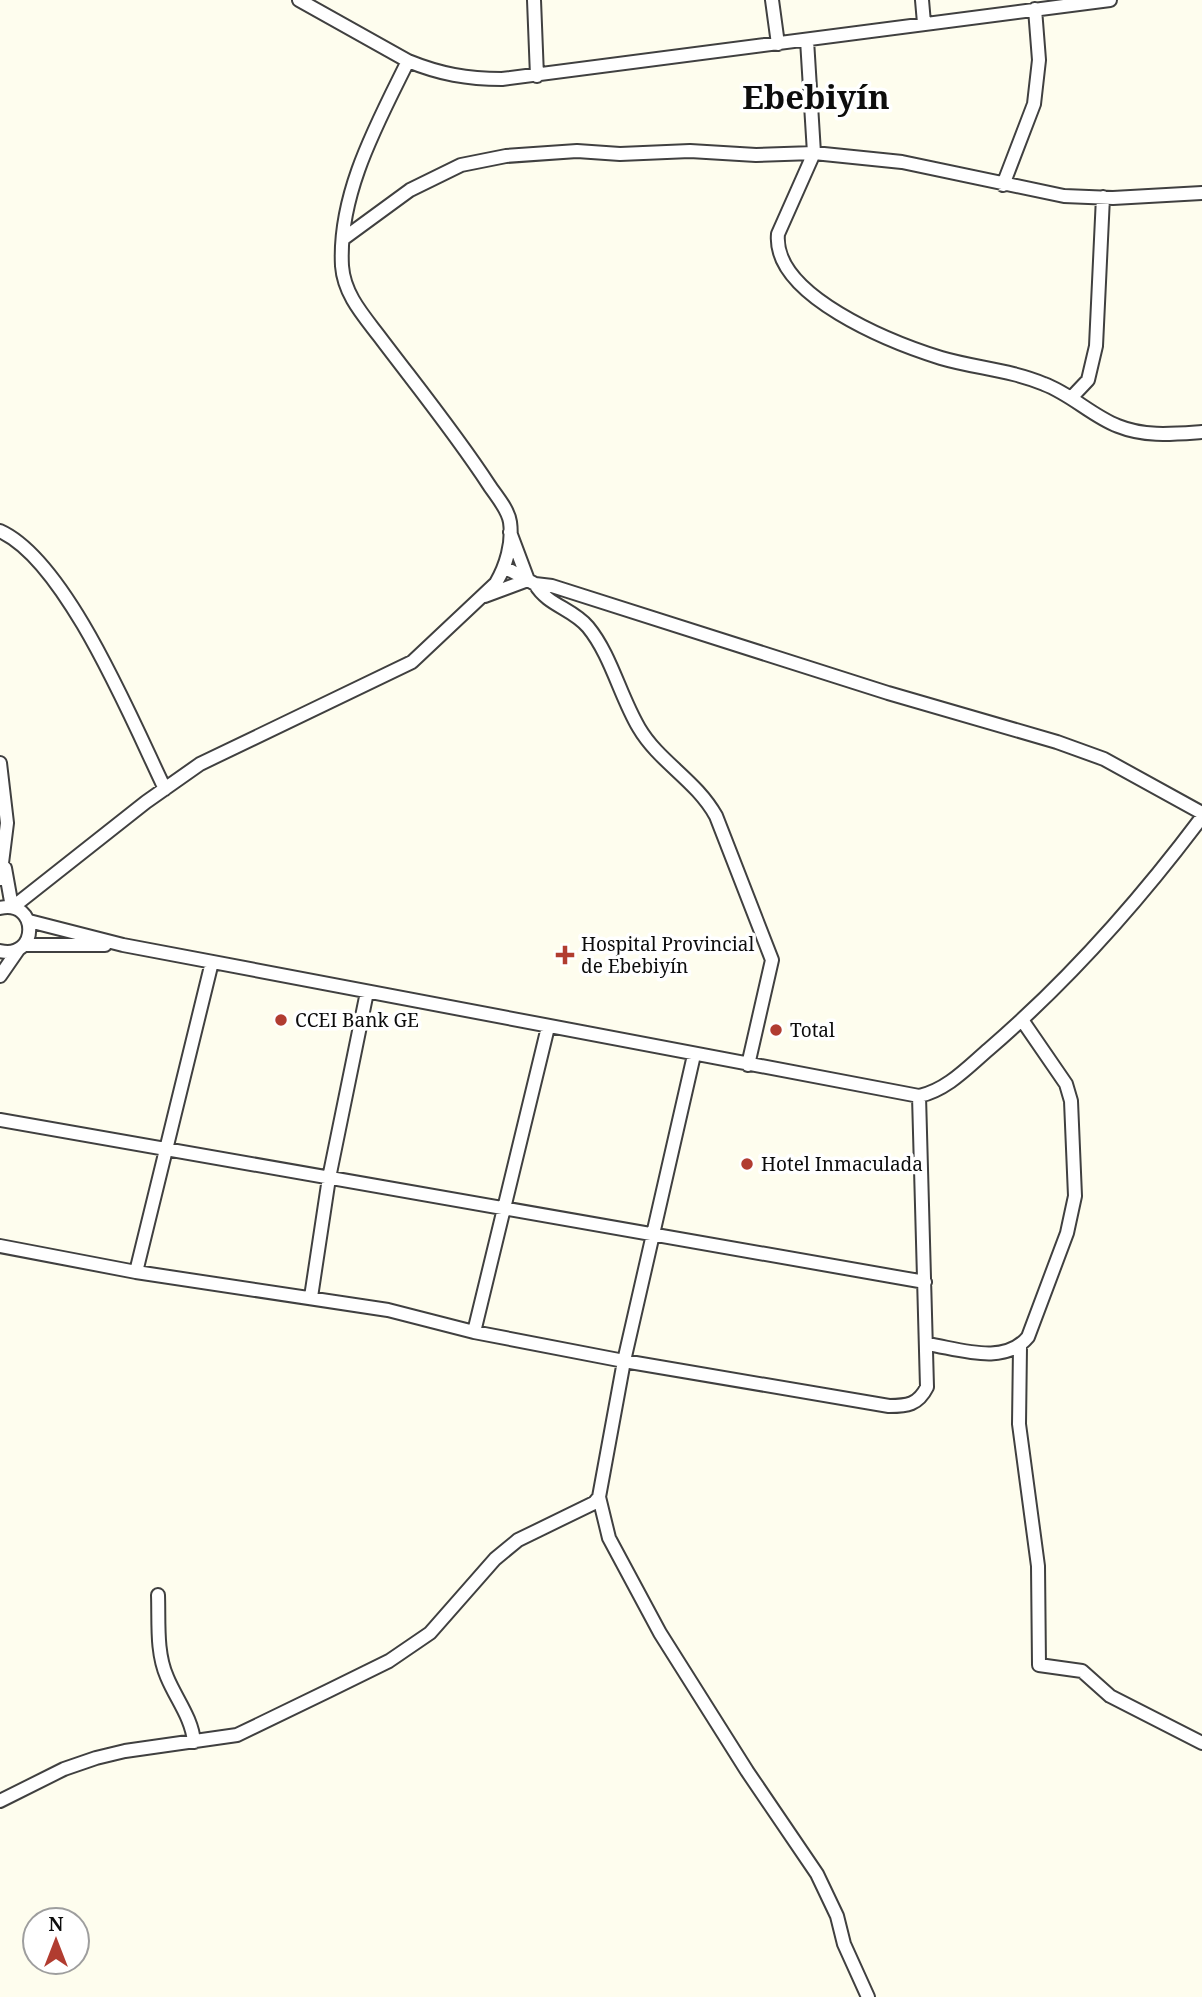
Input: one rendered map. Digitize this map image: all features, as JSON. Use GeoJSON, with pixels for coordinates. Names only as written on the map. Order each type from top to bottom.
{"type":"FeatureCollection","features":[{"type":"Feature","properties":{"kind":"street"},"geometry":{"type":"LineString","coordinates":[[299,0],[408,61],[465,79],[537,76],[1071,2],[1110,0]]}},
{"type":"Feature","properties":{"kind":"street"},"geometry":{"type":"LineString","coordinates":[[534,0],[537,76]]}},
{"type":"Feature","properties":{"kind":"street"},"geometry":{"type":"LineString","coordinates":[[772,0],[778,44]]}},
{"type":"Feature","properties":{"kind":"street"},"geometry":{"type":"LineString","coordinates":[[922,0],[924,23]]}},
{"type":"Feature","properties":{"kind":"street"},"geometry":{"type":"LineString","coordinates":[[1003,185],[1034,104],[1039,60],[1035,9]]}},
{"type":"Feature","properties":{"kind":"street"},"geometry":{"type":"LineString","coordinates":[[807,40],[814,153],[778,234],[777,246],[786,269],[800,285],[867,328],[900,344],[944,359],[1045,384],[1117,426],[1138,432],[1162,434],[1202,432]]}},
{"type":"Feature","properties":{"kind":"street"},"geometry":{"type":"LineString","coordinates":[[16,911],[43,886],[200,764],[398,671],[425,651],[496,583],[505,567],[510,532],[508,515],[469,454],[355,303],[342,268],[343,239],[353,186],[378,122],[408,61]]}},
{"type":"Feature","properties":{"kind":"street"},"geometry":{"type":"LineString","coordinates":[[343,239],[410,190],[461,165],[485,159],[577,151],[620,154],[690,151],[756,156],[814,153],[902,162],[1064,196],[1202,193]]}},
{"type":"Feature","properties":{"kind":"street"},"geometry":{"type":"LineString","coordinates":[[1071,398],[1088,380],[1096,346],[1103,197]]}},
{"type":"Feature","properties":{"kind":"street"},"geometry":{"type":"LineString","coordinates":[[0,531],[29,554],[85,627],[165,789]]}},
{"type":"Feature","properties":{"kind":"street"},"geometry":{"type":"LineString","coordinates":[[510,532],[531,582],[542,597],[571,613],[590,629],[639,729],[706,798],[716,816],[772,960],[748,1065]]}},
{"type":"Feature","properties":{"kind":"street"},"geometry":{"type":"LineString","coordinates":[[16,911],[123,945],[919,1096],[951,1082],[1022,1020],[1145,893],[1202,815],[1104,759],[1057,742],[938,708],[552,586],[531,582],[505,567]]}},
{"type":"Feature","properties":{"kind":"street"},"geometry":{"type":"LineString","coordinates":[[481,597],[531,582]]}},
{"type":"Feature","properties":{"kind":"street"},"geometry":{"type":"LineString","coordinates":[[0,763],[7,823],[4,864],[0,879]]}},
{"type":"Feature","properties":{"kind":"street"},"geometry":{"type":"LineString","coordinates":[[0,976],[31,933],[16,911],[4,864]]}},
{"type":"Feature","properties":{"kind":"street"},"geometry":{"type":"LineString","coordinates":[[0,951],[123,945]]}},
{"type":"Feature","properties":{"kind":"street"},"geometry":{"type":"LineString","coordinates":[[136,1272],[212,962]]}},
{"type":"Feature","properties":{"kind":"street"},"geometry":{"type":"LineString","coordinates":[[311,1297],[329,1178],[367,992]]}},
{"type":"Feature","properties":{"kind":"street"},"geometry":{"type":"LineString","coordinates":[[927,1344],[993,1354],[1020,1347],[1028,1337],[1067,1233],[1075,1196],[1071,1101],[1066,1084],[1022,1020]]}},
{"type":"Feature","properties":{"kind":"street"},"geometry":{"type":"LineString","coordinates":[[474,1332],[548,1027]]}},
{"type":"Feature","properties":{"kind":"street"},"geometry":{"type":"LineString","coordinates":[[694,1055],[624,1361],[599,1497],[609,1538],[660,1633],[747,1771],[817,1874],[837,1916],[844,1944],[868,1997]]}},
{"type":"Feature","properties":{"kind":"street"},"geometry":{"type":"LineString","coordinates":[[0,1246],[136,1272],[388,1310],[474,1332],[624,1361],[889,1406],[908,1406],[921,1399],[927,1387],[919,1096]]}},
{"type":"Feature","properties":{"kind":"street"},"geometry":{"type":"LineString","coordinates":[[0,1120],[926,1282]]}},
{"type":"Feature","properties":{"kind":"street"},"geometry":{"type":"LineString","coordinates":[[1020,1347],[1019,1424],[1038,1566],[1038,1665],[1082,1671],[1110,1696],[1202,1743]]}},
{"type":"Feature","properties":{"kind":"street"},"geometry":{"type":"LineString","coordinates":[[0,1801],[64,1769],[96,1758],[125,1751],[237,1735],[410,1648],[430,1633],[495,1559],[518,1540],[594,1503],[599,1497]]}},
{"type":"Feature","properties":{"kind":"street"},"geometry":{"type":"LineString","coordinates":[[158,1595],[165,1674],[191,1725],[194,1742]]}},
{"type":"Feature","properties":{"kind":"place","name":"Hospital Provincial de Ebebiyín"},"geometry":{"type":"Point","coordinates":[565,955]}},
{"type":"Feature","properties":{"kind":"place","name":"CCEI Bank GE"},"geometry":{"type":"Point","coordinates":[281,1020]}},
{"type":"Feature","properties":{"kind":"place","name":"Total"},"geometry":{"type":"Point","coordinates":[776,1030]}},
{"type":"Feature","properties":{"kind":"place","name":"Hotel Inmaculada"},"geometry":{"type":"Point","coordinates":[747,1164]}},
{"type":"Feature","properties":{"kind":"district","name":"Ebebiyín"},"geometry":{"type":"Point","coordinates":[816,97]}}]}
